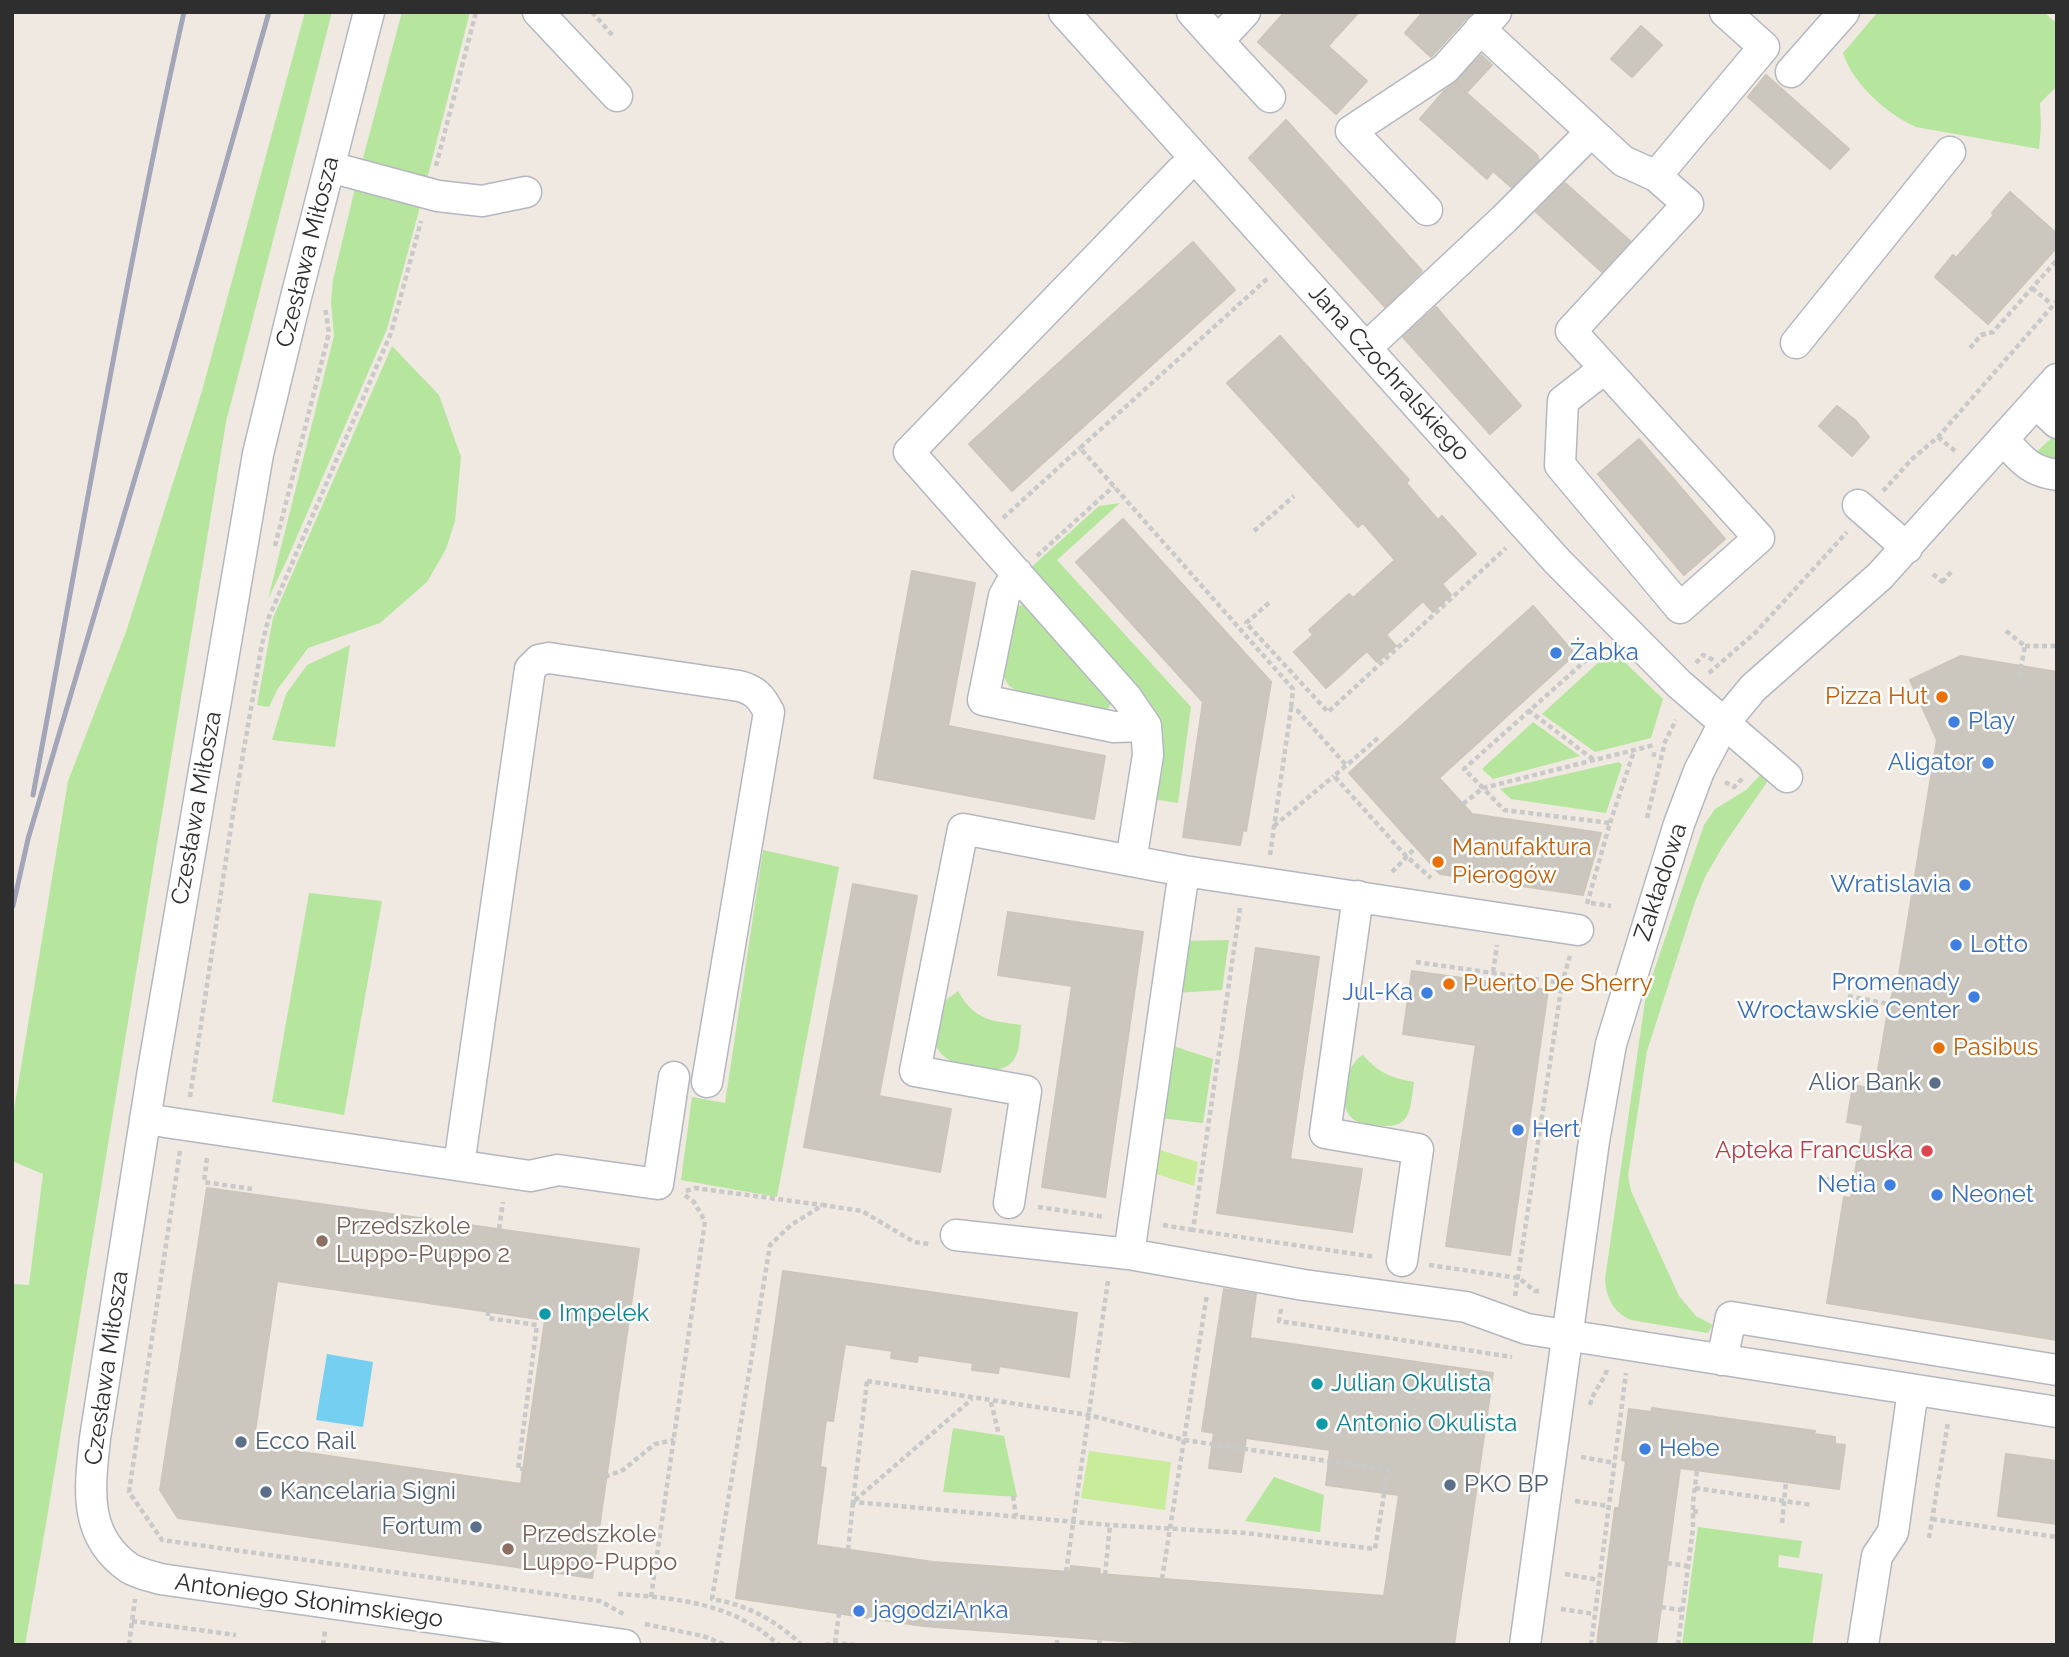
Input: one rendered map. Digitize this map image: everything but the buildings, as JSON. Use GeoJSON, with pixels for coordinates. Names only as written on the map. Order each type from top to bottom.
{"type":"FeatureCollection","features":[{"type":"Feature","properties":{"kind":"street","name":"Czesława Miłosza"},"geometry":{"type":"LineString","coordinates":[[149,1588],[108,1549],[93,1521],[90,1487],[95,1438],[145,1119],[258,454],[369,12]]}},
{"type":"Feature","properties":{"kind":"street"},"geometry":{"type":"LineString","coordinates":[[538,12],[617,96]]}},
{"type":"Feature","properties":{"kind":"street","name":"Jana Czochralskiego"},"geometry":{"type":"LineString","coordinates":[[1064,12],[1558,561],[1679,684],[1787,776]]}},
{"type":"Feature","properties":{"kind":"street"},"geometry":{"type":"LineString","coordinates":[[1192,12],[1270,97]]}},
{"type":"Feature","properties":{"kind":"street"},"geometry":{"type":"LineString","coordinates":[[1218,41],[1245,12]]}},
{"type":"Feature","properties":{"kind":"street"},"geometry":{"type":"LineString","coordinates":[[1656,176],[1763,47],[1725,12]]}},
{"type":"Feature","properties":{"kind":"street"},"geometry":{"type":"LineString","coordinates":[[1791,72],[1844,12]]}},
{"type":"Feature","properties":{"kind":"street"},"geometry":{"type":"LineString","coordinates":[[1427,209],[1352,131],[1445,69],[1488,20],[1591,132],[1623,161],[1656,176],[1688,204],[1571,331],[1759,538],[1680,608],[1560,465],[1563,401],[1604,369]]}},
{"type":"Feature","properties":{"kind":"street"},"geometry":{"type":"LineString","coordinates":[[1366,348],[1504,219],[1591,132]]}},
{"type":"Feature","properties":{"kind":"street"},"geometry":{"type":"LineString","coordinates":[[1796,344],[1950,152]]}},
{"type":"Feature","properties":{"kind":"street"},"geometry":{"type":"LineString","coordinates":[[330,167],[429,194],[482,201],[526,192]]}},
{"type":"Feature","properties":{"kind":"street"},"geometry":{"type":"LineString","coordinates":[[1131,861],[1148,755],[1146,726],[1127,698],[909,452],[1181,171]]}},
{"type":"Feature","properties":{"kind":"street","name":"Zakładowa"},"geometry":{"type":"LineString","coordinates":[[1525,1645],[1594,1141],[1611,1044],[1679,824],[1699,771],[1724,723],[1753,688],[1880,576],[2003,439],[2046,413],[2057,379]]}},
{"type":"Feature","properties":{"kind":"street"},"geometry":{"type":"LineString","coordinates":[[2003,439],[2031,468],[2057,475]]}},
{"type":"Feature","properties":{"kind":"street"},"geometry":{"type":"LineString","coordinates":[[1863,509],[1907,548]]}},
{"type":"Feature","properties":{"kind":"street"},"geometry":{"type":"LineString","coordinates":[[1017,573],[1004,596],[983,700],[1114,727],[1146,726]]}},
{"type":"Feature","properties":{"kind":"street"},"geometry":{"type":"LineString","coordinates":[[459,1166],[530,669],[539,660],[549,658],[739,686],[751,689],[762,699],[769,712],[707,1082]]}},
{"type":"Feature","properties":{"kind":"street"},"geometry":{"type":"LineString","coordinates":[[1009,1203],[1026,1091],[915,1071],[963,829],[1184,871],[1358,896],[1583,916]]}},
{"type":"Feature","properties":{"kind":"street"},"geometry":{"type":"LineString","coordinates":[[1120,1253],[1133,1221],[1184,871]]}},
{"type":"Feature","properties":{"kind":"street"},"geometry":{"type":"LineString","coordinates":[[1358,896],[1325,1133],[1418,1149],[1402,1261]]}},
{"type":"Feature","properties":{"kind":"street"},"geometry":{"type":"LineString","coordinates":[[145,1119],[530,1176],[558,1170],[658,1184],[674,1077]]}},
{"type":"Feature","properties":{"kind":"street"},"geometry":{"type":"LineString","coordinates":[[956,1235],[1120,1253],[1284,1281],[1466,1307],[1527,1329],[2057,1412]]}},
{"type":"Feature","properties":{"kind":"street"},"geometry":{"type":"LineString","coordinates":[[1721,1360],[1731,1317],[2057,1370]]}},
{"type":"Feature","properties":{"kind":"street"},"geometry":{"type":"LineString","coordinates":[[1863,1645],[1877,1556],[1894,1532],[1913,1390]]}},
{"type":"Feature","properties":{"kind":"street","name":"Antoniego Słonimskiego"},"geometry":{"type":"LineString","coordinates":[[149,1588],[620,1635]]}},
{"type":"Feature","properties":{"kind":"path"},"geometry":{"type":"LineString","coordinates":[[476,12],[391,333],[269,617],[262,644],[234,807],[129,1492],[162,1540],[600,1601],[620,1635],[703,1636],[726,1645]]}},
{"type":"Feature","properties":{"kind":"path"},"geometry":{"type":"LineString","coordinates":[[592,12],[614,37]]}},
{"type":"Feature","properties":{"kind":"path"},"geometry":{"type":"LineString","coordinates":[[1970,348],[1981,335],[1993,332],[2057,260]]}},
{"type":"Feature","properties":{"kind":"path"},"geometry":{"type":"LineString","coordinates":[[982,536],[1266,279]]}},
{"type":"Feature","properties":{"kind":"path"},"geometry":{"type":"LineString","coordinates":[[2032,288],[2049,302]]}},
{"type":"Feature","properties":{"kind":"path"},"geometry":{"type":"LineString","coordinates":[[275,546],[329,333],[324,300]]}},
{"type":"Feature","properties":{"kind":"path"},"geometry":{"type":"LineString","coordinates":[[1720,663],[1756,632],[1863,509],[1912,459],[1938,437],[2057,301]]}},
{"type":"Feature","properties":{"kind":"path"},"geometry":{"type":"LineString","coordinates":[[1938,437],[1959,455]]}},
{"type":"Feature","properties":{"kind":"path"},"geometry":{"type":"LineString","coordinates":[[1080,448],[1293,689],[1273,827],[1255,881],[1193,1230]]}},
{"type":"Feature","properties":{"kind":"path"},"geometry":{"type":"LineString","coordinates":[[1017,573],[1114,486]]}},
{"type":"Feature","properties":{"kind":"path"},"geometry":{"type":"LineString","coordinates":[[1254,531],[1294,496]]}},
{"type":"Feature","properties":{"kind":"path"},"geometry":{"type":"LineString","coordinates":[[1269,603],[1246,623],[1328,712],[1514,540]]}},
{"type":"Feature","properties":{"kind":"path"},"geometry":{"type":"LineString","coordinates":[[1933,574],[1944,583],[1952,571]]}},
{"type":"Feature","properties":{"kind":"path"},"geometry":{"type":"LineString","coordinates":[[2006,631],[2025,646],[2055,646]]}},
{"type":"Feature","properties":{"kind":"path"},"geometry":{"type":"LineString","coordinates":[[1608,641],[1464,769],[1504,810],[1610,823]]}},
{"type":"Feature","properties":{"kind":"path"},"geometry":{"type":"LineString","coordinates":[[2018,682],[2025,646]]}},
{"type":"Feature","properties":{"kind":"path"},"geometry":{"type":"LineString","coordinates":[[1291,709],[1298,711],[1346,765]]}},
{"type":"Feature","properties":{"kind":"path"},"geometry":{"type":"LineString","coordinates":[[1528,710],[1594,760]]}},
{"type":"Feature","properties":{"kind":"path"},"geometry":{"type":"LineString","coordinates":[[1273,827],[1378,737]]}},
{"type":"Feature","properties":{"kind":"path"},"geometry":{"type":"LineString","coordinates":[[1463,804],[1483,788],[1654,745]]}},
{"type":"Feature","properties":{"kind":"path"},"geometry":{"type":"LineString","coordinates":[[1284,1281],[1279,1321],[1504,1356],[1519,1278],[1562,983],[1634,750]]}},
{"type":"Feature","properties":{"kind":"path"},"geometry":{"type":"LineString","coordinates":[[1334,776],[1406,856],[1438,883]]}},
{"type":"Feature","properties":{"kind":"path"},"geometry":{"type":"LineString","coordinates":[[1574,901],[1583,916]]}},
{"type":"Feature","properties":{"kind":"path"},"geometry":{"type":"LineString","coordinates":[[1583,916],[1611,906]]}},
{"type":"Feature","properties":{"kind":"path"},"geometry":{"type":"LineString","coordinates":[[1416,962],[1562,983]]}},
{"type":"Feature","properties":{"kind":"path"},"geometry":{"type":"LineString","coordinates":[[1848,996],[1889,1004]]}},
{"type":"Feature","properties":{"kind":"path"},"geometry":{"type":"LineString","coordinates":[[1823,1145],[1858,1151]]}},
{"type":"Feature","properties":{"kind":"path"},"geometry":{"type":"LineString","coordinates":[[209,1146],[204,1182],[252,1189]]}},
{"type":"Feature","properties":{"kind":"path"},"geometry":{"type":"LineString","coordinates":[[1818,1178],[1859,1185]]}},
{"type":"Feature","properties":{"kind":"path"},"geometry":{"type":"LineString","coordinates":[[651,1597],[705,1221],[694,1202],[681,1193],[695,1188],[862,1211],[914,1242],[930,1245],[944,1242],[956,1235]]}},
{"type":"Feature","properties":{"kind":"path"},"geometry":{"type":"LineString","coordinates":[[1009,1203],[1519,1278],[1539,1291]]}},
{"type":"Feature","properties":{"kind":"path"},"geometry":{"type":"LineString","coordinates":[[802,1645],[780,1625],[744,1607],[712,1599],[770,1245],[792,1225],[822,1205]]}},
{"type":"Feature","properties":{"kind":"path"},"geometry":{"type":"LineString","coordinates":[[1066,1572],[1089,1415],[1120,1253]]}},
{"type":"Feature","properties":{"kind":"path"},"geometry":{"type":"LineString","coordinates":[[1162,1579],[1209,1269]]}},
{"type":"Feature","properties":{"kind":"path"},"geometry":{"type":"LineString","coordinates":[[488,1311],[488,1318],[537,1325],[518,1469],[523,1469]]}},
{"type":"Feature","properties":{"kind":"path"},"geometry":{"type":"LineString","coordinates":[[1591,1645],[1628,1365]]}},
{"type":"Feature","properties":{"kind":"path"},"geometry":{"type":"LineString","coordinates":[[848,1550],[853,1502],[867,1381],[990,1402],[1089,1415],[1184,1440],[1388,1471],[1376,1549],[1245,1533],[853,1502]]}},
{"type":"Feature","properties":{"kind":"path"},"geometry":{"type":"LineString","coordinates":[[853,1502],[973,1398]]}},
{"type":"Feature","properties":{"kind":"path"},"geometry":{"type":"LineString","coordinates":[[990,1402],[999,1435]]}},
{"type":"Feature","properties":{"kind":"path"},"geometry":{"type":"LineString","coordinates":[[1929,1538],[1949,1410]]}},
{"type":"Feature","properties":{"kind":"path"},"geometry":{"type":"LineString","coordinates":[[605,1477],[623,1470],[655,1444],[674,1440]]}},
{"type":"Feature","properties":{"kind":"path"},"geometry":{"type":"LineString","coordinates":[[1581,1457],[1615,1463]]}},
{"type":"Feature","properties":{"kind":"path"},"geometry":{"type":"LineString","coordinates":[[1678,1645],[1697,1470]]}},
{"type":"Feature","properties":{"kind":"path"},"geometry":{"type":"LineString","coordinates":[[1782,1523],[1786,1482]]}},
{"type":"Feature","properties":{"kind":"path"},"geometry":{"type":"LineString","coordinates":[[1695,1488],[1812,1505]]}},
{"type":"Feature","properties":{"kind":"path"},"geometry":{"type":"LineString","coordinates":[[1013,1496],[1017,1517]]}},
{"type":"Feature","properties":{"kind":"path"},"geometry":{"type":"LineString","coordinates":[[1575,1501],[1609,1506]]}},
{"type":"Feature","properties":{"kind":"path"},"geometry":{"type":"LineString","coordinates":[[1693,1511],[1700,1512]]}},
{"type":"Feature","properties":{"kind":"path"},"geometry":{"type":"LineString","coordinates":[[1932,1519],[2057,1537]]}},
{"type":"Feature","properties":{"kind":"path"},"geometry":{"type":"LineString","coordinates":[[1105,1575],[1110,1524]]}},
{"type":"Feature","properties":{"kind":"path"},"geometry":{"type":"LineString","coordinates":[[1667,1563],[1688,1566]]}},
{"type":"Feature","properties":{"kind":"path"},"geometry":{"type":"LineString","coordinates":[[1565,1574],[1599,1580]]}},
{"type":"Feature","properties":{"kind":"path"},"geometry":{"type":"LineString","coordinates":[[129,1645],[136,1595],[149,1588]]}},
{"type":"Feature","properties":{"kind":"path"},"geometry":{"type":"LineString","coordinates":[[618,1594],[709,1606],[752,1624],[779,1645]]}},
{"type":"Feature","properties":{"kind":"path"},"geometry":{"type":"LineString","coordinates":[[1661,1607],[1682,1610]]}},
{"type":"Feature","properties":{"kind":"path"},"geometry":{"type":"LineString","coordinates":[[1561,1609],[1595,1614]]}},
{"type":"Feature","properties":{"kind":"path"},"geometry":{"type":"LineString","coordinates":[[835,1643],[839,1613]]}},
{"type":"Feature","properties":{"kind":"path"},"geometry":{"type":"LineString","coordinates":[[132,1621],[236,1636]]}},
{"type":"Feature","properties":{"kind":"path"},"geometry":{"type":"LineString","coordinates":[[1057,1635],[1057,1645]]}},
{"type":"Feature","properties":{"kind":"path"},"geometry":{"type":"LineString","coordinates":[[825,1645],[856,1645]]}},
{"type":"Feature","properties":{"kind":"green space"},"geometry":{"type":"Polygon","coordinates":[[[305,12],[332,12],[226,422],[25,1645],[12,1645],[12,1284],[29,1285],[43,1174],[12,1161],[12,1122],[68,781],[126,632],[202,391],[305,12]]]}},
{"type":"Feature","properties":{"kind":"green space"},"geometry":{"type":"Polygon","coordinates":[[[402,12],[470,12],[427,179],[362,162],[402,12]]]}},
{"type":"Feature","properties":{"kind":"green space"},"geometry":{"type":"Polygon","coordinates":[[[1878,12],[2044,12],[2057,24],[2057,86],[2040,103],[2039,149],[1916,127],[1894,115],[1872,97],[1854,76],[1843,53],[1878,12]]]}},
{"type":"Feature","properties":{"kind":"green space"},"geometry":{"type":"Polygon","coordinates":[[[355,188],[421,203],[387,329],[268,599],[334,336],[331,302],[333,280],[355,188]]]}},
{"type":"Feature","properties":{"kind":"green space"},"geometry":{"type":"Polygon","coordinates":[[[392,346],[439,395],[461,457],[455,521],[446,549],[427,582],[380,623],[308,648],[277,690],[269,707],[257,705],[273,618],[392,346]]]}},
{"type":"Feature","properties":{"kind":"green space"},"geometry":{"type":"Polygon","coordinates":[[[2057,436],[2057,465],[2035,453],[2057,436]]]}},
{"type":"Feature","properties":{"kind":"green space"},"geometry":{"type":"Polygon","coordinates":[[[1120,503],[1057,560],[1191,707],[1178,803],[1152,799],[1158,767],[1027,571],[1099,506],[1120,503]]]}},
{"type":"Feature","properties":{"kind":"green space"},"geometry":{"type":"Polygon","coordinates":[[[1027,604],[1114,699],[1106,712],[1021,693],[1008,684],[1003,663],[1013,607],[1027,604]]]}},
{"type":"Feature","properties":{"kind":"green space"},"geometry":{"type":"Polygon","coordinates":[[[350,645],[335,747],[272,740],[286,694],[307,665],[350,645]]]}},
{"type":"Feature","properties":{"kind":"green space"},"geometry":{"type":"Polygon","coordinates":[[[1612,650],[1663,699],[1651,738],[1595,752],[1542,714],[1612,650]]]}},
{"type":"Feature","properties":{"kind":"green space"},"geometry":{"type":"Polygon","coordinates":[[[1533,722],[1580,756],[1493,779],[1482,769],[1533,722]]]}},
{"type":"Feature","properties":{"kind":"green space"},"geometry":{"type":"Polygon","coordinates":[[[1619,762],[1622,765],[1606,813],[1511,799],[1500,789],[1619,762]]]}},
{"type":"Feature","properties":{"kind":"green space"},"geometry":{"type":"Polygon","coordinates":[[[1763,772],[1768,777],[1767,782],[1723,846],[1705,877],[1695,902],[1647,1051],[1628,1176],[1631,1191],[1679,1296],[1696,1316],[1713,1325],[1708,1333],[1625,1317],[1612,1304],[1605,1279],[1646,994],[1704,825],[1715,809],[1746,790],[1763,772]]]}},
{"type":"Feature","properties":{"kind":"green space"},"geometry":{"type":"Polygon","coordinates":[[[763,850],[839,867],[777,1197],[681,1180],[692,1097],[725,1103],[763,850]]]}},
{"type":"Feature","properties":{"kind":"green space"},"geometry":{"type":"Polygon","coordinates":[[[309,893],[382,901],[344,1115],[272,1102],[309,893]]]}},
{"type":"Feature","properties":{"kind":"green space"},"geometry":{"type":"Polygon","coordinates":[[[1229,940],[1222,990],[1175,993],[1182,941],[1229,940]]]}},
{"type":"Feature","properties":{"kind":"green space"},"geometry":{"type":"Polygon","coordinates":[[[958,991],[970,1008],[984,1017],[1021,1025],[1017,1054],[1005,1067],[995,1070],[971,1068],[959,1065],[940,1053],[935,1040],[938,1018],[943,1002],[958,991]]]}},
{"type":"Feature","properties":{"kind":"green space"},"geometry":{"type":"Polygon","coordinates":[[[1170,1045],[1213,1059],[1203,1123],[1159,1118],[1170,1045]]]}},
{"type":"Feature","properties":{"kind":"green space"},"geometry":{"type":"Polygon","coordinates":[[[1363,1055],[1386,1074],[1414,1082],[1410,1109],[1403,1121],[1397,1125],[1359,1122],[1347,1111],[1345,1084],[1352,1066],[1363,1055]]]}},
{"type":"Feature","properties":{"kind":"green space"},"geometry":{"type":"Polygon","coordinates":[[[1154,1148],[1198,1162],[1194,1186],[1150,1172],[1154,1148]]]}},
{"type":"Feature","properties":{"kind":"green space"},"geometry":{"type":"Polygon","coordinates":[[[953,1428],[1004,1436],[1017,1497],[943,1492],[953,1428]]]}},
{"type":"Feature","properties":{"kind":"green space"},"geometry":{"type":"Polygon","coordinates":[[[1089,1451],[1171,1462],[1165,1510],[1081,1498],[1089,1451]]]}},
{"type":"Feature","properties":{"kind":"green space"},"geometry":{"type":"Polygon","coordinates":[[[1274,1477],[1324,1495],[1320,1532],[1245,1521],[1274,1477]]]}},
{"type":"Feature","properties":{"kind":"green space"},"geometry":{"type":"Polygon","coordinates":[[[1698,1527],[1802,1541],[1799,1558],[1779,1555],[1778,1567],[1823,1574],[1812,1645],[1682,1645],[1698,1527]]]}},
{"type":"Feature","properties":{"kind":"water"},"geometry":{"type":"Polygon","coordinates":[[[327,1354],[373,1362],[363,1427],[316,1420],[327,1354]]]}},
{"type":"Feature","properties":{"kind":"railway"},"geometry":{"type":"LineString","coordinates":[[33,795],[124,305],[184,12]]}},
{"type":"Feature","properties":{"kind":"railway"},"geometry":{"type":"LineString","coordinates":[[13,906],[28,839],[167,370],[269,12]]}},
{"type":"Feature","properties":{"kind":"place","name":"Żabka"},"geometry":{"type":"Point","coordinates":[1556,653]}},
{"type":"Feature","properties":{"kind":"place","name":"Pizza Hut"},"geometry":{"type":"Point","coordinates":[1942,697]}},
{"type":"Feature","properties":{"kind":"place","name":"Play"},"geometry":{"type":"Point","coordinates":[1954,722]}},
{"type":"Feature","properties":{"kind":"place","name":"Aligator"},"geometry":{"type":"Point","coordinates":[1988,763]}},
{"type":"Feature","properties":{"kind":"place","name":"Manufaktura Pierogów"},"geometry":{"type":"Point","coordinates":[1438,862]}},
{"type":"Feature","properties":{"kind":"place","name":"Wratislavia"},"geometry":{"type":"Point","coordinates":[1965,885]}},
{"type":"Feature","properties":{"kind":"place","name":"Lotto"},"geometry":{"type":"Point","coordinates":[1956,945]}},
{"type":"Feature","properties":{"kind":"place","name":"Puerto De Sherry"},"geometry":{"type":"Point","coordinates":[1449,984]}},
{"type":"Feature","properties":{"kind":"place","name":"Jul-Ka"},"geometry":{"type":"Point","coordinates":[1427,993]}},
{"type":"Feature","properties":{"kind":"place","name":"Promenady Wrocławskie Center"},"geometry":{"type":"Point","coordinates":[1974,997]}},
{"type":"Feature","properties":{"kind":"place","name":"Pasibus"},"geometry":{"type":"Point","coordinates":[1939,1048]}},
{"type":"Feature","properties":{"kind":"place","name":"Alior Bank"},"geometry":{"type":"Point","coordinates":[1935,1083]}},
{"type":"Feature","properties":{"kind":"place","name":"Hert"},"geometry":{"type":"Point","coordinates":[1518,1130]}},
{"type":"Feature","properties":{"kind":"place","name":"Apteka Francuska"},"geometry":{"type":"Point","coordinates":[1927,1151]}},
{"type":"Feature","properties":{"kind":"place","name":"Netia"},"geometry":{"type":"Point","coordinates":[1890,1185]}},
{"type":"Feature","properties":{"kind":"place","name":"Neonet"},"geometry":{"type":"Point","coordinates":[1937,1195]}},
{"type":"Feature","properties":{"kind":"place","name":"Przedszkole Luppo-Puppo 2"},"geometry":{"type":"Point","coordinates":[322,1241]}},
{"type":"Feature","properties":{"kind":"place","name":"Impelek"},"geometry":{"type":"Point","coordinates":[545,1314]}},
{"type":"Feature","properties":{"kind":"place","name":"Julian Okulista"},"geometry":{"type":"Point","coordinates":[1317,1384]}},
{"type":"Feature","properties":{"kind":"place","name":"Antonio Okulista"},"geometry":{"type":"Point","coordinates":[1322,1424]}},
{"type":"Feature","properties":{"kind":"place","name":"Ecco Rail"},"geometry":{"type":"Point","coordinates":[241,1442]}},
{"type":"Feature","properties":{"kind":"place","name":"Hebe"},"geometry":{"type":"Point","coordinates":[1645,1449]}},
{"type":"Feature","properties":{"kind":"place","name":"PKO BP"},"geometry":{"type":"Point","coordinates":[1450,1485]}},
{"type":"Feature","properties":{"kind":"place","name":"Kancelaria Signi"},"geometry":{"type":"Point","coordinates":[266,1492]}},
{"type":"Feature","properties":{"kind":"place","name":"Fortum"},"geometry":{"type":"Point","coordinates":[476,1527]}},
{"type":"Feature","properties":{"kind":"place","name":"Przedszkole Luppo-Puppo"},"geometry":{"type":"Point","coordinates":[508,1549]}},
{"type":"Feature","properties":{"kind":"place","name":"jagodziAnka"},"geometry":{"type":"Point","coordinates":[859,1611]}}]}
